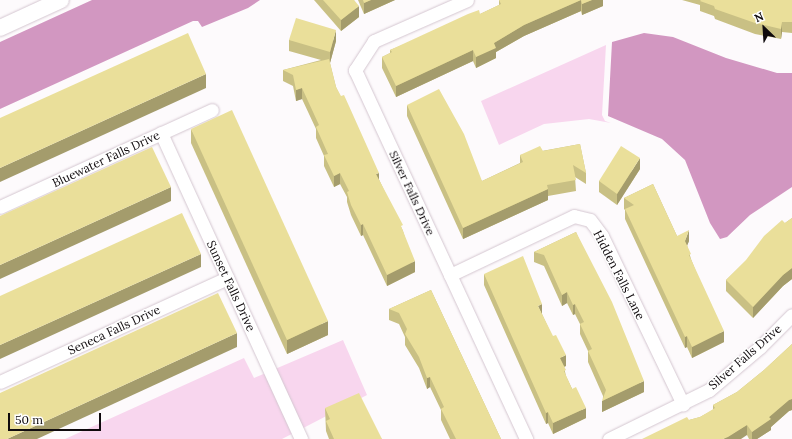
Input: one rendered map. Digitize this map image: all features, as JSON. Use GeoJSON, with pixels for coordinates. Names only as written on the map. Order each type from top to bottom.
{"type":"FeatureCollection","features":[{"type":"Feature","properties":{"kind":"street"},"geometry":{"type":"LineString","coordinates":[[0,28],[61,0]]}},
{"type":"Feature","properties":{"kind":"street","name":"Silver Falls Drive"},"geometry":{"type":"LineString","coordinates":[[467,0],[374,41],[355,70],[526,439]]}},
{"type":"Feature","properties":{"kind":"street","name":"Bluewater Falls Drive"},"geometry":{"type":"LineString","coordinates":[[0,207],[212,110]]}},
{"type":"Feature","properties":{"kind":"street","name":"Sunset Falls Drive"},"geometry":{"type":"LineString","coordinates":[[162,133],[301,439]]}},
{"type":"Feature","properties":{"kind":"street","name":"Hidden Falls Lane"},"geometry":{"type":"LineString","coordinates":[[450,275],[574,216],[590,220],[602,236],[683,404]]}},
{"type":"Feature","properties":{"kind":"street","name":"Seneca Falls Drive"},"geometry":{"type":"LineString","coordinates":[[0,382],[228,278]]}},
{"type":"Feature","properties":{"kind":"street","name":"Silver Falls Drive"},"geometry":{"type":"LineString","coordinates":[[609,439],[709,390],[760,347],[792,314]]}},
{"type":"Feature","properties":{"kind":"shaded area"},"geometry":{"type":"Polygon","coordinates":[[[92,0],[260,0],[248,8],[202,27],[198,21],[193,21],[0,109],[0,42],[92,0]]]}},
{"type":"Feature","properties":{"kind":"shaded area"},"geometry":{"type":"Polygon","coordinates":[[[644,33],[673,37],[726,58],[777,73],[792,73],[792,187],[750,215],[727,237],[720,239],[710,223],[685,160],[662,139],[608,116],[612,42],[644,33]]]}},
{"type":"Feature","properties":{"kind":"shaded area"},"geometry":{"type":"Polygon","coordinates":[[[606,45],[602,115],[605,121],[611,123],[589,119],[544,124],[499,145],[481,101],[606,45]]]}},
{"type":"Feature","properties":{"kind":"shaded area"},"geometry":{"type":"Polygon","coordinates":[[[343,340],[367,395],[282,439],[65,439],[244,358],[254,378],[343,340]]]}},
{"type":"Feature","properties":{"kind":"building"},"geometry":{"type":"Polygon","coordinates":[[[323,0],[354,0],[359,6],[341,20],[323,0]]]}},
{"type":"Feature","properties":{"kind":"building"},"geometry":{"type":"Polygon","coordinates":[[[363,0],[371,0],[364,3],[363,0]]]}},
{"type":"Feature","properties":{"kind":"building"},"geometry":{"type":"Polygon","coordinates":[[[499,0],[581,0],[524,25],[494,43],[496,48],[476,57],[473,50],[396,86],[382,57],[392,52],[390,50],[468,14],[479,10],[480,14],[501,4],[499,0]]]}},
{"type":"Feature","properties":{"kind":"building"},"geometry":{"type":"Polygon","coordinates":[[[581,0],[592,0],[582,4],[581,0]]]}},
{"type":"Feature","properties":{"kind":"building"},"geometry":{"type":"Polygon","coordinates":[[[792,0],[792,22],[782,22],[781,29],[755,23],[715,9],[714,6],[700,1],[792,0]]]}},
{"type":"Feature","properties":{"kind":"building"},"geometry":{"type":"Polygon","coordinates":[[[296,18],[336,30],[330,52],[289,40],[296,18]]]}},
{"type":"Feature","properties":{"kind":"building"},"geometry":{"type":"Polygon","coordinates":[[[188,33],[206,74],[0,168],[0,118],[188,33]]]}},
{"type":"Feature","properties":{"kind":"building"},"geometry":{"type":"Polygon","coordinates":[[[329,59],[336,87],[341,96],[344,95],[349,106],[379,173],[376,174],[403,225],[401,226],[415,261],[387,275],[363,224],[361,225],[351,205],[347,192],[349,191],[340,173],[334,176],[324,155],[328,154],[316,127],[319,125],[302,88],[296,90],[293,75],[283,70],[329,59]]]}},
{"type":"Feature","properties":{"kind":"building"},"geometry":{"type":"Polygon","coordinates":[[[439,89],[464,134],[482,181],[523,162],[520,155],[540,146],[543,151],[580,144],[586,173],[573,165],[576,180],[547,185],[548,189],[463,228],[407,105],[439,89]]]}},
{"type":"Feature","properties":{"kind":"building"},"geometry":{"type":"Polygon","coordinates":[[[232,110],[328,321],[287,340],[191,129],[232,110]]]}},
{"type":"Feature","properties":{"kind":"building"},"geometry":{"type":"Polygon","coordinates":[[[621,146],[640,158],[617,194],[599,181],[621,146]]]}},
{"type":"Feature","properties":{"kind":"building"},"geometry":{"type":"Polygon","coordinates":[[[152,147],[171,187],[0,265],[0,216],[152,147]]]}},
{"type":"Feature","properties":{"kind":"building"},"geometry":{"type":"Polygon","coordinates":[[[653,184],[677,236],[689,230],[685,241],[691,254],[689,255],[724,331],[692,347],[687,336],[685,337],[625,209],[634,205],[624,198],[653,184]]]}},
{"type":"Feature","properties":{"kind":"building"},"geometry":{"type":"Polygon","coordinates":[[[182,213],[201,254],[0,345],[0,296],[182,213]]]}},
{"type":"Feature","properties":{"kind":"building"},"geometry":{"type":"Polygon","coordinates":[[[792,218],[792,268],[783,275],[753,307],[726,280],[746,260],[764,236],[782,220],[785,223],[792,218]]]}},
{"type":"Feature","properties":{"kind":"building"},"geometry":{"type":"Polygon","coordinates":[[[576,232],[612,302],[644,381],[602,401],[606,390],[588,351],[592,349],[580,324],[584,322],[567,292],[562,295],[544,255],[534,252],[576,232]]]}},
{"type":"Feature","properties":{"kind":"building"},"geometry":{"type":"Polygon","coordinates":[[[523,256],[542,304],[538,306],[553,336],[556,335],[566,355],[560,358],[566,370],[564,371],[572,389],[576,387],[586,408],[553,423],[548,412],[546,413],[484,274],[523,256]]]}},
{"type":"Feature","properties":{"kind":"building"},"geometry":{"type":"Polygon","coordinates":[[[431,290],[501,439],[456,439],[441,409],[444,407],[430,377],[427,378],[419,357],[405,334],[407,329],[399,313],[389,309],[431,290]]]}},
{"type":"Feature","properties":{"kind":"building"},"geometry":{"type":"Polygon","coordinates":[[[218,293],[237,333],[7,439],[0,439],[0,393],[218,293]]]}},
{"type":"Feature","properties":{"kind":"building"},"geometry":{"type":"Polygon","coordinates":[[[792,344],[792,399],[769,417],[771,419],[752,432],[747,425],[723,439],[642,439],[687,417],[689,420],[700,417],[715,408],[713,405],[737,392],[792,344]]]}},
{"type":"Feature","properties":{"kind":"building"},"geometry":{"type":"Polygon","coordinates":[[[359,393],[382,439],[334,439],[326,421],[330,419],[325,408],[359,393]]]}}]}
